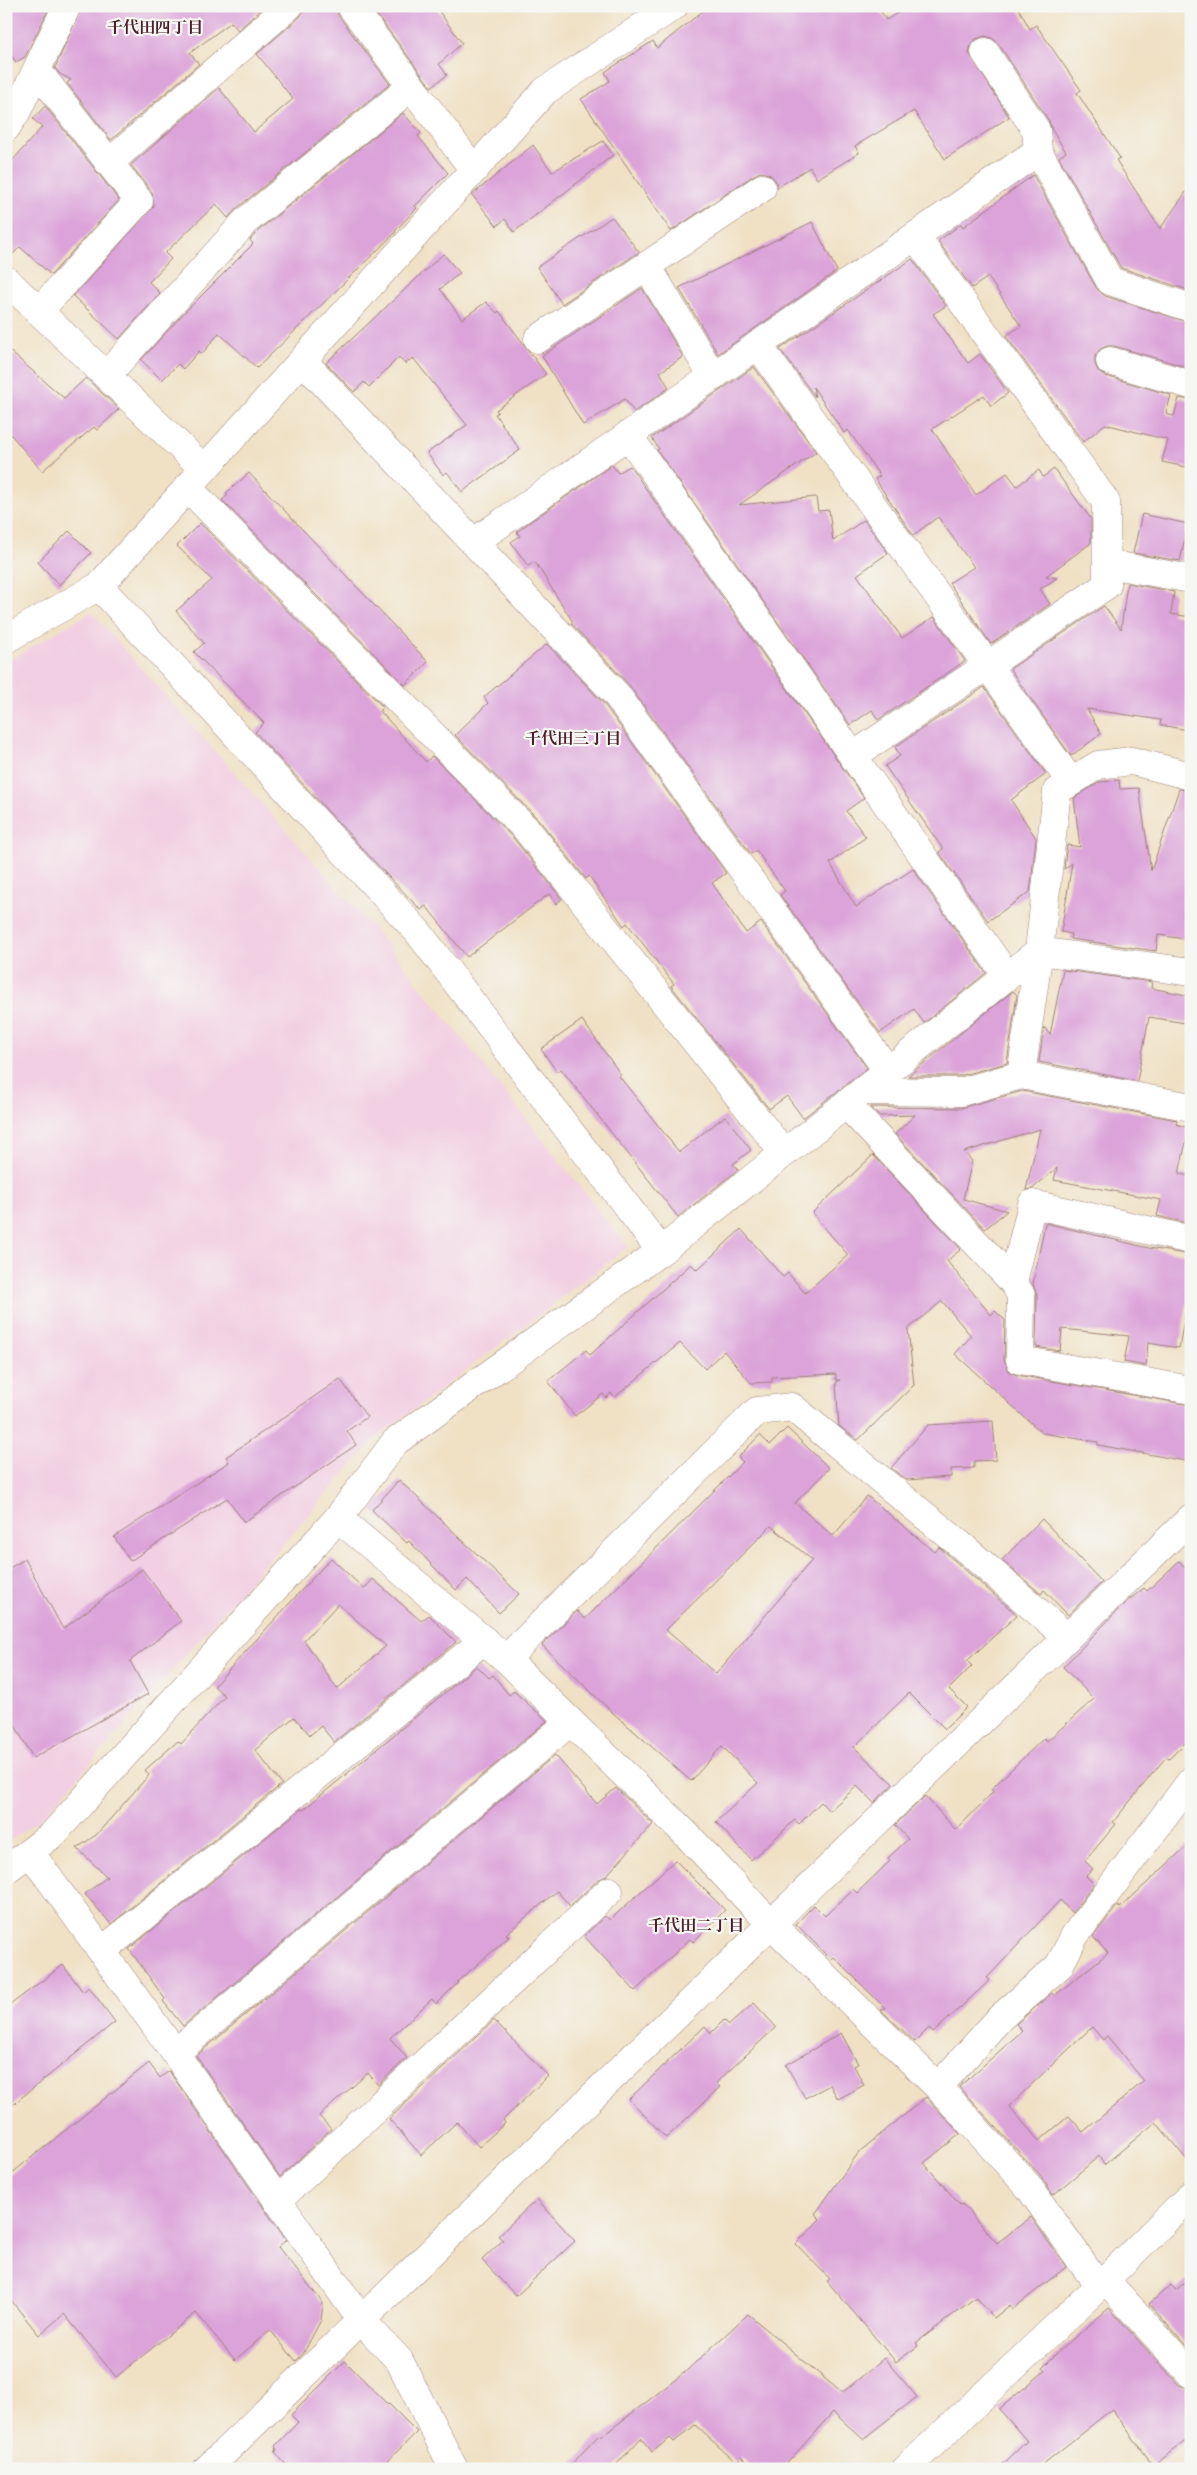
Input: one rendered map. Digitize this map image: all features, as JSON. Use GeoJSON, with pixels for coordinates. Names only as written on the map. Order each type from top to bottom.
{"type":"FeatureCollection","features":[{"type":"Feature","properties":{"kind":"street"},"geometry":{"type":"LineString","coordinates":[[10,113],[37,70],[67,6]]}},
{"type":"Feature","properties":{"kind":"street"},"geometry":{"type":"LineString","coordinates":[[109,163],[289,6]]}},
{"type":"Feature","properties":{"kind":"street"},"geometry":{"type":"LineString","coordinates":[[352,6],[410,87],[474,170]]}},
{"type":"Feature","properties":{"kind":"street"},"geometry":{"type":"LineString","coordinates":[[6,639],[99,586],[545,91],[674,6]]}},
{"type":"Feature","properties":{"kind":"street"},"geometry":{"type":"LineString","coordinates":[[985,52],[1036,130],[1038,151],[1110,281],[1191,308]]}},
{"type":"Feature","properties":{"kind":"street"},"geometry":{"type":"LineString","coordinates":[[37,70],[139,201],[39,311]]}},
{"type":"Feature","properties":{"kind":"street"},"geometry":{"type":"LineString","coordinates":[[106,376],[247,220],[410,87]]}},
{"type":"Feature","properties":{"kind":"street"},"geometry":{"type":"LineString","coordinates":[[474,542],[1038,151]]}},
{"type":"Feature","properties":{"kind":"street"},"geometry":{"type":"LineString","coordinates":[[538,339],[762,188]]}},
{"type":"Feature","properties":{"kind":"street"},"geometry":{"type":"LineString","coordinates":[[853,756],[1108,584],[1106,502],[915,236]]}},
{"type":"Feature","properties":{"kind":"street"},"geometry":{"type":"LineString","coordinates":[[647,266],[713,377]]}},
{"type":"Feature","properties":{"kind":"street"},"geometry":{"type":"LineString","coordinates":[[6,280],[106,376],[196,478],[527,830],[784,1153]]}},
{"type":"Feature","properties":{"kind":"street"},"geometry":{"type":"LineString","coordinates":[[758,345],[1071,782]]}},
{"type":"Feature","properties":{"kind":"street"},"geometry":{"type":"LineString","coordinates":[[303,361],[616,694],[888,1071]]}},
{"type":"Feature","properties":{"kind":"street"},"geometry":{"type":"LineString","coordinates":[[1110,361],[1191,385]]}},
{"type":"Feature","properties":{"kind":"street"},"geometry":{"type":"LineString","coordinates":[[628,435],[1007,976]]}},
{"type":"Feature","properties":{"kind":"street"},"geometry":{"type":"LineString","coordinates":[[1108,564],[1191,579]]}},
{"type":"Feature","properties":{"kind":"street"},"geometry":{"type":"LineString","coordinates":[[99,586],[418,932],[661,1251]]}},
{"type":"Feature","properties":{"kind":"street"},"geometry":{"type":"LineString","coordinates":[[1021,1074],[1039,951],[1057,791],[1098,764],[1132,761],[1191,776]]}},
{"type":"Feature","properties":{"kind":"street"},"geometry":{"type":"LineString","coordinates":[[6,1870],[60,1826],[338,1518],[394,1442],[661,1251],[1039,951],[1191,972]]}},
{"type":"Feature","properties":{"kind":"street"},"geometry":{"type":"LineString","coordinates":[[854,1097],[961,1092],[1021,1074],[1191,1106]]}},
{"type":"Feature","properties":{"kind":"street"},"geometry":{"type":"LineString","coordinates":[[854,1097],[1013,1282],[1021,1295],[1020,1360],[1191,1390]]}},
{"type":"Feature","properties":{"kind":"street"},"geometry":{"type":"LineString","coordinates":[[1013,1282],[1032,1204],[1191,1240]]}},
{"type":"Feature","properties":{"kind":"street"},"geometry":{"type":"LineString","coordinates":[[506,1659],[758,1411],[792,1407],[962,1546],[1067,1637]]}},
{"type":"Feature","properties":{"kind":"street"},"geometry":{"type":"LineString","coordinates":[[338,1518],[506,1659],[686,1834],[770,1922],[938,2087],[1028,2186],[1102,2283],[1191,2374]]}},
{"type":"Feature","properties":{"kind":"street"},"geometry":{"type":"LineString","coordinates":[[207,2469],[770,1922],[1067,1637],[1186,1532]]}},
{"type":"Feature","properties":{"kind":"street"},"geometry":{"type":"LineString","coordinates":[[102,1951],[484,1640]]}},
{"type":"Feature","properties":{"kind":"street"},"geometry":{"type":"LineString","coordinates":[[175,2053],[570,1722]]}},
{"type":"Feature","properties":{"kind":"street"},"geometry":{"type":"LineString","coordinates":[[938,2087],[1000,2018],[1059,1966],[1074,1935],[1191,1781]]}},
{"type":"Feature","properties":{"kind":"street"},"geometry":{"type":"LineString","coordinates":[[30,1852],[175,2053],[361,2320],[399,2360],[454,2469]]}},
{"type":"Feature","properties":{"kind":"street"},"geometry":{"type":"LineString","coordinates":[[277,2202],[609,1891]]}},
{"type":"Feature","properties":{"kind":"street"},"geometry":{"type":"LineString","coordinates":[[906,2469],[1102,2283],[1191,2195]]}},
{"type":"Feature","properties":{"kind":"shaded area"},"geometry":{"type":"Polygon","coordinates":[[[91,612],[386,943],[628,1247],[375,1439],[45,1815],[6,1844],[6,662],[91,612]]]}},
{"type":"Feature","properties":{"kind":"building"},"geometry":{"type":"Polygon","coordinates":[[[6,6],[50,6],[25,57],[16,62],[6,48],[6,6]]]}},
{"type":"Feature","properties":{"kind":"building"},"geometry":{"type":"Polygon","coordinates":[[[82,6],[264,7],[238,30],[231,22],[190,53],[199,64],[111,140],[67,83],[71,80],[60,74],[55,68],[82,6]]]}},
{"type":"Feature","properties":{"kind":"building"},"geometry":{"type":"Polygon","coordinates":[[[307,6],[336,6],[338,15],[390,84],[237,208],[228,218],[216,204],[165,253],[171,259],[149,282],[160,293],[119,339],[73,296],[154,206],[152,192],[131,165],[219,88],[254,132],[293,99],[257,54],[299,18],[307,6]]]}},
{"type":"Feature","properties":{"kind":"building"},"geometry":{"type":"Polygon","coordinates":[[[380,6],[435,6],[462,43],[439,64],[447,75],[431,87],[374,11],[380,6]]]}},
{"type":"Feature","properties":{"kind":"building"},"geometry":{"type":"Polygon","coordinates":[[[709,6],[878,6],[886,20],[909,6],[1017,6],[1030,29],[1036,25],[1081,90],[1077,93],[1120,158],[1116,160],[1160,229],[1191,185],[1191,291],[1121,268],[1059,157],[1066,152],[1052,130],[1049,121],[998,43],[992,38],[985,36],[976,39],[971,45],[969,53],[1009,117],[945,159],[914,111],[855,146],[859,153],[817,179],[810,167],[778,187],[775,180],[769,174],[761,172],[671,231],[581,99],[610,81],[605,72],[653,41],[657,48],[709,6]]]}},
{"type":"Feature","properties":{"kind":"building"},"geometry":{"type":"Polygon","coordinates":[[[45,106],[119,200],[51,275],[20,247],[6,261],[6,168],[42,127],[33,119],[45,106]]]}},
{"type":"Feature","properties":{"kind":"building"},"geometry":{"type":"Polygon","coordinates":[[[403,113],[421,133],[418,136],[448,173],[415,206],[417,208],[396,232],[257,368],[219,333],[202,354],[199,351],[183,369],[178,364],[162,380],[141,360],[182,315],[253,244],[250,240],[258,231],[403,113]]]}},
{"type":"Feature","properties":{"kind":"building"},"geometry":{"type":"Polygon","coordinates":[[[603,141],[613,155],[514,232],[505,219],[497,226],[472,195],[533,145],[552,172],[603,141]]]}},
{"type":"Feature","properties":{"kind":"building"},"geometry":{"type":"Polygon","coordinates":[[[1033,175],[1097,289],[1105,296],[1191,323],[1191,368],[1114,346],[1100,349],[1095,356],[1095,364],[1098,371],[1106,376],[1171,395],[1166,414],[1174,416],[1179,398],[1191,400],[1191,468],[1162,462],[1168,440],[1105,424],[1083,442],[1006,336],[1021,326],[988,277],[972,288],[938,241],[961,224],[963,227],[1033,175]]]}},
{"type":"Feature","properties":{"kind":"building"},"geometry":{"type":"Polygon","coordinates":[[[612,217],[639,252],[562,304],[537,267],[612,217]]]}},
{"type":"Feature","properties":{"kind":"building"},"geometry":{"type":"Polygon","coordinates":[[[812,222],[837,271],[718,354],[679,288],[812,222]]]}},
{"type":"Feature","properties":{"kind":"building"},"geometry":{"type":"Polygon","coordinates":[[[443,254],[460,273],[440,289],[462,319],[486,302],[497,313],[499,311],[546,374],[496,410],[498,412],[495,414],[520,450],[462,492],[447,472],[443,475],[427,453],[467,425],[413,358],[405,364],[399,357],[369,387],[364,382],[354,392],[326,363],[443,254]]]}},
{"type":"Feature","properties":{"kind":"building"},"geometry":{"type":"Polygon","coordinates":[[[912,259],[946,306],[933,314],[968,363],[980,354],[1008,393],[991,406],[984,395],[932,429],[976,495],[1007,473],[1017,486],[1039,470],[1043,477],[1054,469],[1091,519],[1091,543],[1046,576],[1057,578],[1040,589],[1050,604],[991,644],[949,583],[974,567],[938,517],[913,535],[875,479],[880,476],[848,430],[844,433],[813,387],[815,397],[780,349],[912,259]]]}},
{"type":"Feature","properties":{"kind":"building"},"geometry":{"type":"Polygon","coordinates":[[[642,288],[683,357],[660,372],[669,388],[634,412],[625,399],[583,425],[542,356],[642,288]]]}},
{"type":"Feature","properties":{"kind":"building"},"geometry":{"type":"Polygon","coordinates":[[[6,348],[64,398],[86,378],[119,409],[97,430],[94,427],[42,471],[6,429],[6,348]]]}},
{"type":"Feature","properties":{"kind":"building"},"geometry":{"type":"Polygon","coordinates":[[[754,367],[816,452],[739,505],[816,497],[818,511],[829,510],[833,541],[864,520],[888,553],[857,575],[902,638],[934,617],[965,661],[878,720],[872,710],[850,725],[657,450],[659,449],[652,438],[754,367]]]}},
{"type":"Feature","properties":{"kind":"building"},"geometry":{"type":"Polygon","coordinates":[[[612,465],[618,473],[630,466],[864,798],[846,811],[866,837],[830,863],[856,907],[913,869],[986,973],[924,1023],[914,1009],[880,1033],[780,895],[785,891],[756,850],[751,854],[629,685],[571,623],[573,622],[535,562],[528,566],[511,542],[520,536],[517,532],[527,524],[612,465]]]}},
{"type":"Feature","properties":{"kind":"building"},"geometry":{"type":"Polygon","coordinates":[[[249,473],[428,662],[405,685],[222,500],[228,495],[226,493],[249,473]]]}},
{"type":"Feature","properties":{"kind":"building"},"geometry":{"type":"Polygon","coordinates":[[[1142,514],[1188,524],[1180,561],[1133,553],[1142,514]]]}},
{"type":"Feature","properties":{"kind":"building"},"geometry":{"type":"Polygon","coordinates":[[[200,523],[383,707],[380,711],[426,762],[432,756],[515,840],[562,899],[556,904],[549,894],[467,957],[426,906],[421,910],[385,873],[255,732],[264,723],[194,652],[204,643],[176,611],[212,580],[177,546],[200,523]]]}},
{"type":"Feature","properties":{"kind":"building"},"geometry":{"type":"Polygon","coordinates":[[[69,531],[91,553],[59,585],[38,562],[69,531]]]}},
{"type":"Feature","properties":{"kind":"building"},"geometry":{"type":"Polygon","coordinates":[[[1127,583],[1174,592],[1171,614],[1191,617],[1191,712],[1188,730],[1160,725],[1161,720],[1087,709],[1101,734],[1071,756],[1010,669],[1104,606],[1121,629],[1127,583]]]}},
{"type":"Feature","properties":{"kind":"building"},"geometry":{"type":"Polygon","coordinates":[[[547,644],[604,704],[726,873],[712,883],[746,933],[761,922],[867,1068],[803,1118],[787,1096],[769,1109],[671,986],[674,984],[627,923],[624,926],[589,876],[586,879],[538,819],[455,735],[488,703],[484,697],[547,644]]]}},
{"type":"Feature","properties":{"kind":"building"},"geometry":{"type":"Polygon","coordinates":[[[984,687],[1046,774],[1011,800],[1036,838],[1030,892],[988,921],[939,852],[943,849],[885,766],[900,756],[895,747],[984,687]]]}},
{"type":"Feature","properties":{"kind":"building"},"geometry":{"type":"Polygon","coordinates":[[[1119,780],[1120,789],[1139,788],[1151,871],[1179,789],[1191,791],[1191,940],[1158,935],[1156,951],[1070,939],[1071,934],[1061,932],[1072,863],[1064,869],[1067,845],[1080,847],[1074,798],[1100,782],[1119,780]]]}},
{"type":"Feature","properties":{"kind":"building"},"geometry":{"type":"Polygon","coordinates":[[[1063,970],[1152,982],[1151,988],[1191,996],[1191,1024],[1149,1017],[1137,1081],[1039,1062],[1044,1027],[1050,1035],[1063,970]]]}},
{"type":"Feature","properties":{"kind":"building"},"geometry":{"type":"Polygon","coordinates":[[[1013,991],[1017,995],[1007,1063],[959,1076],[908,1076],[1013,991]]]}},
{"type":"Feature","properties":{"kind":"building"},"geometry":{"type":"Polygon","coordinates":[[[582,1020],[621,1075],[619,1076],[679,1152],[725,1116],[751,1150],[733,1164],[738,1170],[678,1217],[561,1069],[557,1072],[541,1049],[582,1020]]]}},
{"type":"Feature","properties":{"kind":"building"},"geometry":{"type":"Polygon","coordinates":[[[1022,1091],[1177,1120],[1176,1124],[1189,1128],[1179,1174],[1191,1176],[1191,1224],[1157,1216],[1161,1200],[1054,1180],[1057,1168],[1032,1189],[1026,1190],[1040,1129],[964,1152],[972,1161],[963,1199],[1007,1211],[985,1229],[895,1134],[915,1115],[879,1116],[870,1107],[961,1108],[1022,1091]]]}},
{"type":"Feature","properties":{"kind":"building"},"geometry":{"type":"Polygon","coordinates":[[[873,1155],[961,1249],[947,1261],[991,1315],[995,1311],[1005,1320],[1004,1360],[1010,1372],[1017,1375],[1191,1405],[1191,1462],[1098,1445],[1098,1442],[1042,1433],[955,1354],[971,1336],[942,1301],[908,1329],[914,1385],[858,1440],[839,1426],[836,1383],[840,1380],[836,1380],[836,1374],[772,1377],[772,1382],[751,1383],[724,1351],[705,1369],[680,1343],[615,1397],[611,1393],[606,1398],[603,1394],[575,1416],[548,1381],[586,1350],[590,1355],[691,1264],[697,1270],[741,1229],[783,1277],[788,1273],[805,1293],[848,1255],[812,1213],[873,1155]]]}},
{"type":"Feature","properties":{"kind":"building"},"geometry":{"type":"Polygon","coordinates":[[[1045,1223],[1149,1248],[1191,1255],[1191,1304],[1187,1303],[1179,1348],[1148,1343],[1146,1366],[1124,1362],[1129,1336],[1062,1329],[1060,1351],[1036,1347],[1037,1295],[1033,1284],[1045,1223]]]}},
{"type":"Feature","properties":{"kind":"building"},"geometry":{"type":"Polygon","coordinates":[[[340,1379],[367,1417],[347,1431],[356,1445],[244,1522],[227,1498],[130,1561],[114,1537],[229,1462],[226,1457],[340,1379]]]}},
{"type":"Feature","properties":{"kind":"building"},"geometry":{"type":"Polygon","coordinates":[[[993,1421],[996,1460],[974,1461],[974,1468],[951,1469],[951,1477],[906,1480],[891,1468],[928,1425],[993,1421]]]}},
{"type":"Feature","properties":{"kind":"building"},"geometry":{"type":"Polygon","coordinates":[[[787,1428],[829,1468],[795,1503],[833,1536],[867,1496],[935,1552],[939,1547],[1017,1615],[967,1661],[972,1666],[949,1689],[967,1707],[945,1729],[909,1693],[854,1747],[893,1784],[874,1803],[857,1786],[829,1811],[821,1802],[799,1824],[795,1820],[751,1860],[716,1822],[758,1783],[722,1746],[691,1781],[612,1712],[542,1645],[577,1611],[585,1619],[743,1462],[738,1457],[760,1435],[770,1445],[787,1428]],[[771,1526],[666,1630],[716,1674],[812,1560],[771,1526]]]}},
{"type":"Feature","properties":{"kind":"building"},"geometry":{"type":"Polygon","coordinates":[[[399,1480],[519,1594],[499,1613],[467,1579],[456,1590],[409,1541],[407,1543],[372,1510],[399,1480]]]}},
{"type":"Feature","properties":{"kind":"building"},"geometry":{"type":"Polygon","coordinates":[[[1042,1519],[1102,1582],[1068,1615],[1044,1590],[1041,1594],[1002,1560],[1042,1519]]]}},
{"type":"Feature","properties":{"kind":"building"},"geometry":{"type":"Polygon","coordinates":[[[331,1558],[364,1589],[373,1579],[421,1621],[429,1615],[456,1642],[334,1742],[321,1726],[310,1735],[294,1717],[255,1750],[282,1784],[111,1924],[85,1894],[107,1877],[77,1848],[96,1835],[149,1775],[145,1770],[178,1741],[181,1744],[225,1696],[214,1686],[331,1558]],[[338,1604],[304,1640],[337,1689],[386,1646],[338,1604]]]}},
{"type":"Feature","properties":{"kind":"building"},"geometry":{"type":"Polygon","coordinates":[[[25,1559],[63,1629],[142,1569],[181,1621],[130,1661],[148,1694],[33,1758],[6,1709],[6,1570],[25,1559]]]}},
{"type":"Feature","properties":{"kind":"building"},"geometry":{"type":"Polygon","coordinates":[[[1179,1561],[1191,1575],[1191,1737],[1169,1759],[1166,1757],[1113,1822],[1116,1824],[1085,1861],[1093,1869],[1086,1876],[1094,1884],[1072,1913],[1060,1900],[987,1978],[990,1980],[933,2033],[929,2028],[915,2042],[881,2010],[885,2008],[834,1957],[831,1960],[796,1924],[814,1905],[825,1916],[853,1889],[857,1893],[890,1861],[888,1858],[908,1839],[895,1825],[925,1796],[956,1830],[993,1792],[991,1789],[1044,1738],[1047,1741],[1094,1699],[1063,1667],[1124,1604],[1144,1588],[1147,1591],[1179,1561]]]}},
{"type":"Feature","properties":{"kind":"building"},"geometry":{"type":"Polygon","coordinates":[[[477,1666],[489,1678],[493,1675],[509,1695],[514,1691],[547,1721],[183,2026],[163,2001],[165,1999],[129,1949],[301,1809],[303,1810],[477,1666]]]}},
{"type":"Feature","properties":{"kind":"building"},"geometry":{"type":"Polygon","coordinates":[[[555,1755],[597,1804],[616,1788],[653,1824],[606,1876],[598,1880],[570,1906],[557,1891],[506,1934],[509,1937],[457,1982],[436,2004],[432,1999],[390,2038],[407,2058],[378,2085],[368,2073],[319,2116],[331,2129],[280,2177],[196,2056],[555,1755]]]}},
{"type":"Feature","properties":{"kind":"building"},"geometry":{"type":"Polygon","coordinates":[[[1191,1842],[1191,2165],[1156,2122],[1104,2165],[1099,2156],[1053,2195],[1040,2175],[959,2087],[1022,2031],[1016,2024],[1052,1993],[1054,1996],[1108,1953],[1093,1937],[1117,1906],[1120,1908],[1191,1842]],[[1092,2027],[1009,2106],[1039,2141],[1069,2116],[1083,2132],[1144,2081],[1107,2036],[1103,2040],[1092,2027]]]}},
{"type":"Feature","properties":{"kind":"building"},"geometry":{"type":"Polygon","coordinates":[[[675,1860],[725,1910],[693,1942],[690,1939],[635,1991],[584,1936],[605,1916],[610,1920],[675,1860]]]}},
{"type":"Feature","properties":{"kind":"building"},"geometry":{"type":"Polygon","coordinates":[[[63,1965],[83,1992],[89,1987],[115,2022],[6,2110],[6,2008],[63,1965]]]}},
{"type":"Feature","properties":{"kind":"building"},"geometry":{"type":"Polygon","coordinates":[[[754,2003],[776,2027],[716,2083],[720,2087],[666,2138],[629,2099],[705,2026],[711,2033],[724,2020],[729,2025],[754,2003]]]}},
{"type":"Feature","properties":{"kind":"building"},"geometry":{"type":"Polygon","coordinates":[[[494,2020],[548,2076],[503,2120],[505,2123],[479,2147],[457,2122],[421,2155],[389,2119],[494,2020]]]}},
{"type":"Feature","properties":{"kind":"building"},"geometry":{"type":"Polygon","coordinates":[[[841,2033],[858,2064],[854,2066],[864,2085],[838,2099],[830,2085],[805,2098],[786,2065],[841,2033]]]}},
{"type":"Feature","properties":{"kind":"building"},"geometry":{"type":"Polygon","coordinates":[[[149,2063],[160,2078],[169,2071],[286,2240],[278,2247],[323,2303],[321,2320],[303,2354],[296,2361],[270,2330],[235,2360],[196,2313],[116,2377],[64,2314],[39,2335],[6,2294],[6,2178],[149,2063]]]}},
{"type":"Feature","properties":{"kind":"building"},"geometry":{"type":"Polygon","coordinates":[[[926,2097],[960,2134],[924,2163],[960,2205],[962,2204],[997,2243],[1031,2217],[1066,2267],[1013,2309],[1010,2305],[994,2318],[976,2297],[916,2343],[918,2346],[896,2362],[827,2281],[830,2279],[796,2244],[820,2219],[815,2214],[859,2152],[926,2097]]]}},
{"type":"Feature","properties":{"kind":"building"},"geometry":{"type":"Polygon","coordinates":[[[537,2199],[575,2241],[516,2296],[482,2260],[503,2240],[498,2236],[537,2199]]]}},
{"type":"Feature","properties":{"kind":"building"},"geometry":{"type":"Polygon","coordinates":[[[1191,2277],[1191,2351],[1149,2304],[1171,2285],[1176,2290],[1191,2277]]]}},
{"type":"Feature","properties":{"kind":"building"},"geometry":{"type":"Polygon","coordinates":[[[1109,2308],[1179,2385],[1191,2389],[1191,2437],[1153,2465],[1112,2409],[1037,2469],[998,2469],[1027,2441],[999,2409],[1045,2371],[1042,2368],[1059,2351],[1109,2308]]]}},
{"type":"Feature","properties":{"kind":"building"},"geometry":{"type":"Polygon","coordinates":[[[748,2314],[842,2393],[884,2358],[917,2397],[863,2439],[833,2412],[782,2469],[754,2469],[742,2457],[737,2463],[695,2425],[674,2442],[670,2438],[652,2452],[641,2438],[612,2469],[567,2469],[599,2435],[601,2437],[684,2373],[748,2314]]]}},
{"type":"Feature","properties":{"kind":"building"},"geometry":{"type":"Polygon","coordinates":[[[345,2361],[417,2432],[379,2469],[290,2469],[275,2452],[277,2450],[275,2446],[298,2422],[291,2415],[345,2361]]]}},
{"type":"Feature","properties":{"kind":"district","name":"千代田四丁目"},"geometry":{"type":"Point","coordinates":[155,27]}},
{"type":"Feature","properties":{"kind":"district","name":"千代田三丁目"},"geometry":{"type":"Point","coordinates":[573,738]}},
{"type":"Feature","properties":{"kind":"district","name":"千代田二丁目"},"geometry":{"type":"Point","coordinates":[696,1925]}}]}
